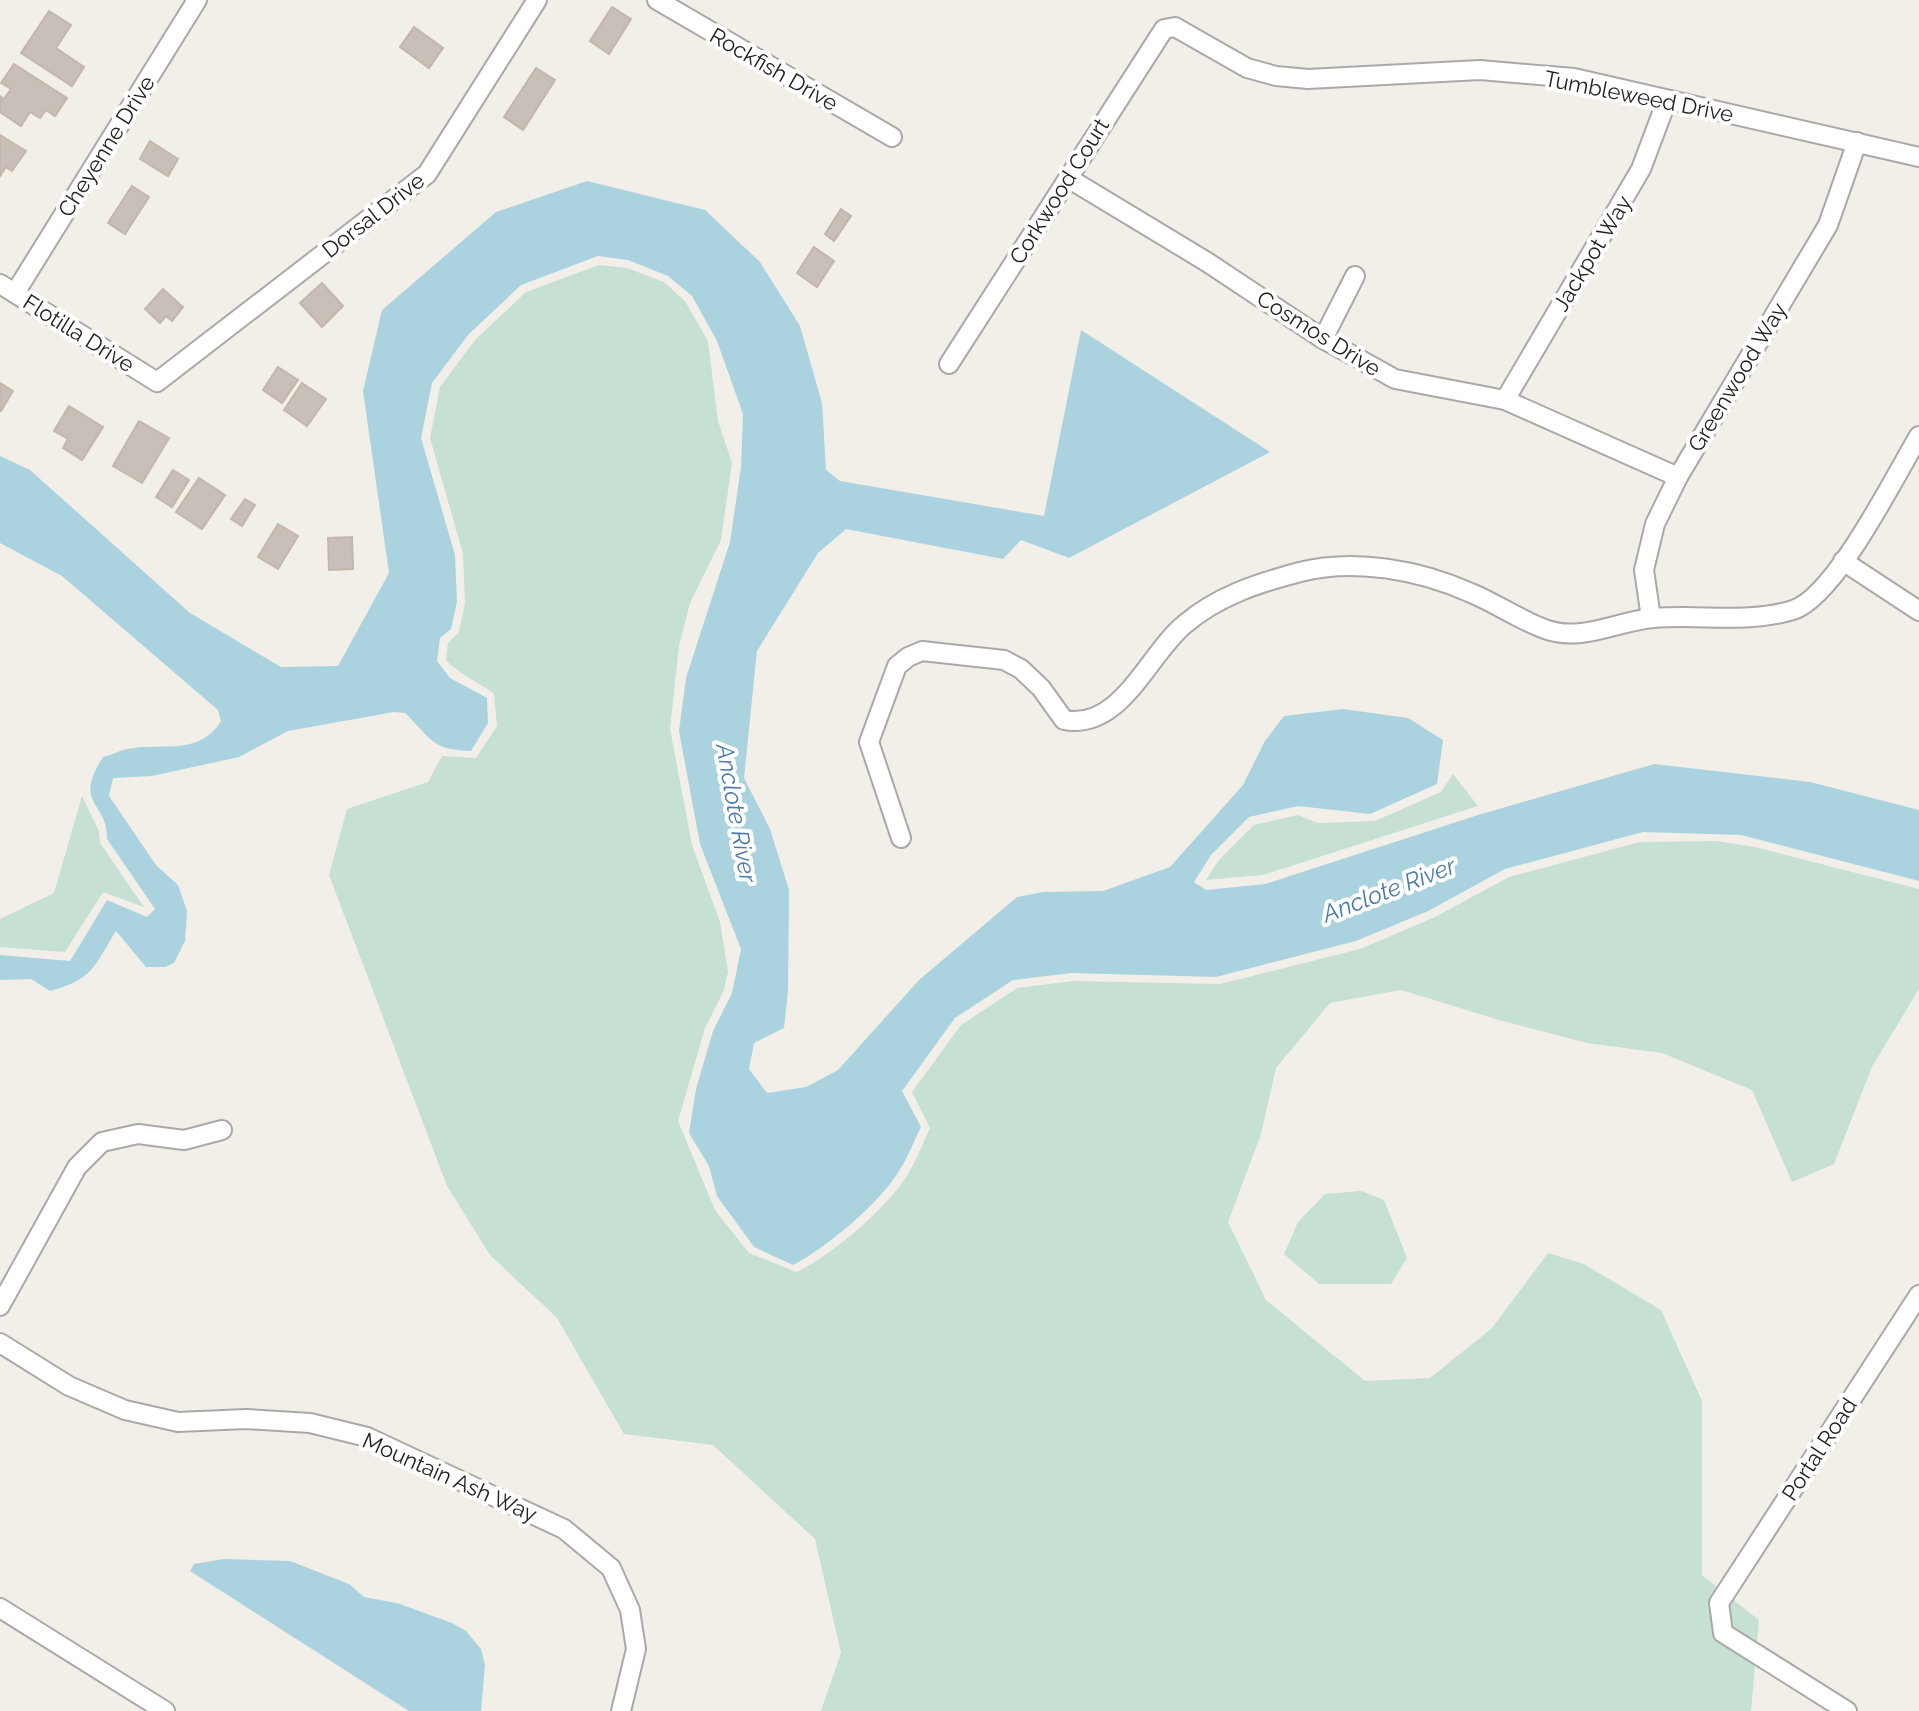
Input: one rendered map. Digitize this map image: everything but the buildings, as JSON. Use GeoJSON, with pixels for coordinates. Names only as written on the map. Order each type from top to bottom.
{"type":"FeatureCollection","features":[{"type":"Feature","properties":{"kind":"street","name":"Cheyenne Drive"},"geometry":{"type":"LineString","coordinates":[[7,288],[197,0]]}},
{"type":"Feature","properties":{"kind":"street","name":"Dorsal Drive"},"geometry":{"type":"LineString","coordinates":[[157,382],[427,174],[537,0]]}},
{"type":"Feature","properties":{"kind":"street","name":"Rockfish Drive"},"geometry":{"type":"LineString","coordinates":[[657,0],[892,137]]}},
{"type":"Feature","properties":{"kind":"street","name":"Tumbleweed Drive"},"geometry":{"type":"LineString","coordinates":[[1175,27],[1247,68],[1276,76],[1308,79],[1480,70],[1574,78],[1919,157]]}},
{"type":"Feature","properties":{"kind":"street","name":"Corkwood Court"},"geometry":{"type":"LineString","coordinates":[[949,364],[1157,35],[1164,29],[1175,27]]}},
{"type":"Feature","properties":{"kind":"street","name":"Jackpot Way"},"geometry":{"type":"LineString","coordinates":[[1505,400],[1641,169],[1667,100]]}},
{"type":"Feature","properties":{"kind":"street","name":"Greenwood Way"},"geometry":{"type":"LineString","coordinates":[[1651,618],[1644,570],[1655,524],[1678,477],[1828,225],[1857,142]]}},
{"type":"Feature","properties":{"kind":"street","name":"Cosmos Drive"},"geometry":{"type":"LineString","coordinates":[[1068,178],[1207,262],[1323,339],[1395,379],[1505,400],[1678,477]]}},
{"type":"Feature","properties":{"kind":"street"},"geometry":{"type":"LineString","coordinates":[[1323,339],[1355,276]]}},
{"type":"Feature","properties":{"kind":"street","name":"Flotilla Drive"},"geometry":{"type":"LineString","coordinates":[[7,288],[157,382]]}},
{"type":"Feature","properties":{"kind":"street"},"geometry":{"type":"LineString","coordinates":[[901,838],[869,742],[897,666],[922,651],[984,657],[1021,669],[1041,688],[1064,720],[1082,723],[1102,714],[1140,681],[1183,625],[1220,599],[1264,581],[1317,568],[1373,568],[1425,575],[1471,593],[1543,629],[1574,636],[1651,618],[1753,618],[1795,610],[1824,588],[1919,436]]}},
{"type":"Feature","properties":{"kind":"street"},"geometry":{"type":"LineString","coordinates":[[1843,561],[1919,611]]}},
{"type":"Feature","properties":{"kind":"street"},"geometry":{"type":"LineString","coordinates":[[0,1306],[77,1167],[102,1142],[138,1134],[184,1140],[222,1130]]}},
{"type":"Feature","properties":{"kind":"street","name":"Portal Road"},"geometry":{"type":"LineString","coordinates":[[1847,1711],[1723,1633],[1719,1603],[1919,1295]]}},
{"type":"Feature","properties":{"kind":"street","name":"Mountain Ash Way"},"geometry":{"type":"LineString","coordinates":[[0,1343],[69,1386],[125,1410],[178,1422],[246,1419],[310,1423],[367,1437],[564,1529],[611,1568],[630,1610],[636,1649],[621,1711]]}},
{"type":"Feature","properties":{"kind":"street"},"geometry":{"type":"LineString","coordinates":[[0,1608],[165,1711]]}},
{"type":"Feature","properties":{"kind":"green space"},"geometry":{"type":"Polygon","coordinates":[[[599,265],[627,268],[664,282],[685,301],[708,341],[718,421],[732,463],[721,540],[690,603],[679,646],[670,729],[692,845],[720,922],[728,972],[724,990],[705,1028],[678,1121],[715,1210],[749,1253],[797,1272],[841,1243],[870,1218],[905,1179],[930,1128],[912,1092],[961,1025],[1017,988],[1073,981],[1220,984],[1360,949],[1433,918],[1509,877],[1640,842],[1716,841],[1755,847],[1919,889],[1919,989],[1872,1067],[1834,1164],[1792,1182],[1752,1090],[1662,1053],[1587,1043],[1401,990],[1330,1003],[1276,1068],[1261,1134],[1228,1222],[1266,1300],[1365,1381],[1430,1378],[1492,1328],[1548,1253],[1584,1264],[1661,1310],[1702,1401],[1702,1575],[1759,1620],[1751,1711],[821,1711],[841,1653],[815,1539],[713,1445],[624,1434],[557,1318],[490,1255],[447,1186],[329,875],[347,809],[428,782],[442,756],[476,758],[497,726],[494,694],[446,660],[448,643],[459,632],[465,603],[463,554],[430,438],[440,387],[475,340],[526,292],[599,265]]]}},
{"type":"Feature","properties":{"kind":"green space"},"geometry":{"type":"Polygon","coordinates":[[[1453,774],[1478,806],[1263,875],[1206,880],[1218,861],[1254,825],[1297,815],[1318,823],[1375,821],[1441,792],[1453,774]]]}},
{"type":"Feature","properties":{"kind":"green space"},"geometry":{"type":"Polygon","coordinates":[[[82,796],[99,831],[100,843],[144,907],[103,892],[65,952],[0,947],[0,919],[54,893],[82,796]]]}},
{"type":"Feature","properties":{"kind":"green space"},"geometry":{"type":"Polygon","coordinates":[[[1361,1191],[1384,1200],[1407,1258],[1391,1284],[1319,1284],[1284,1254],[1298,1222],[1325,1194],[1361,1191]]]}},
{"type":"Feature","properties":{"kind":"water","name":"Anclote River"},"geometry":{"type":"Polygon","coordinates":[[[587,181],[705,210],[760,262],[800,326],[822,403],[826,470],[840,481],[1044,516],[1081,330],[1270,452],[1069,558],[1021,540],[1003,559],[846,529],[818,553],[757,651],[744,778],[770,829],[789,890],[788,990],[784,1028],[754,1043],[749,1069],[767,1093],[806,1087],[838,1070],[919,980],[1017,897],[1043,892],[1103,891],[1170,867],[1243,785],[1265,741],[1284,716],[1343,709],[1408,718],[1443,740],[1437,784],[1370,814],[1298,806],[1249,817],[1211,855],[1194,882],[1206,890],[1265,884],[1478,815],[1654,764],[1810,782],[1919,810],[1919,881],[1741,835],[1643,832],[1505,869],[1428,911],[1356,941],[1216,977],[1071,973],[1013,980],[955,1018],[902,1091],[921,1127],[902,1166],[879,1197],[836,1236],[793,1265],[754,1247],[717,1196],[709,1166],[689,1133],[696,1089],[713,1031],[732,993],[741,949],[700,844],[679,731],[686,678],[730,542],[741,467],[743,414],[717,341],[692,296],[668,276],[628,260],[598,256],[521,285],[468,335],[432,383],[421,438],[455,555],[457,602],[451,629],[440,638],[437,661],[450,678],[487,698],[488,723],[471,751],[439,745],[405,713],[394,712],[288,731],[239,757],[152,776],[113,778],[109,796],[156,865],[178,885],[187,911],[185,941],[174,963],[165,967],[146,967],[116,931],[91,970],[65,986],[50,991],[31,979],[0,980],[0,955],[70,961],[107,900],[147,917],[155,909],[107,839],[106,827],[91,794],[94,773],[103,757],[140,747],[191,744],[202,740],[221,721],[218,710],[62,576],[0,543],[0,456],[30,470],[190,613],[281,667],[338,666],[389,573],[363,391],[382,310],[496,212],[587,181]]]}},
{"type":"Feature","properties":{"kind":"water"},"geometry":{"type":"Polygon","coordinates":[[[224,1559],[290,1561],[349,1584],[364,1597],[397,1603],[466,1631],[481,1649],[485,1665],[481,1711],[409,1711],[190,1571],[194,1564],[224,1559]]]}}]}
